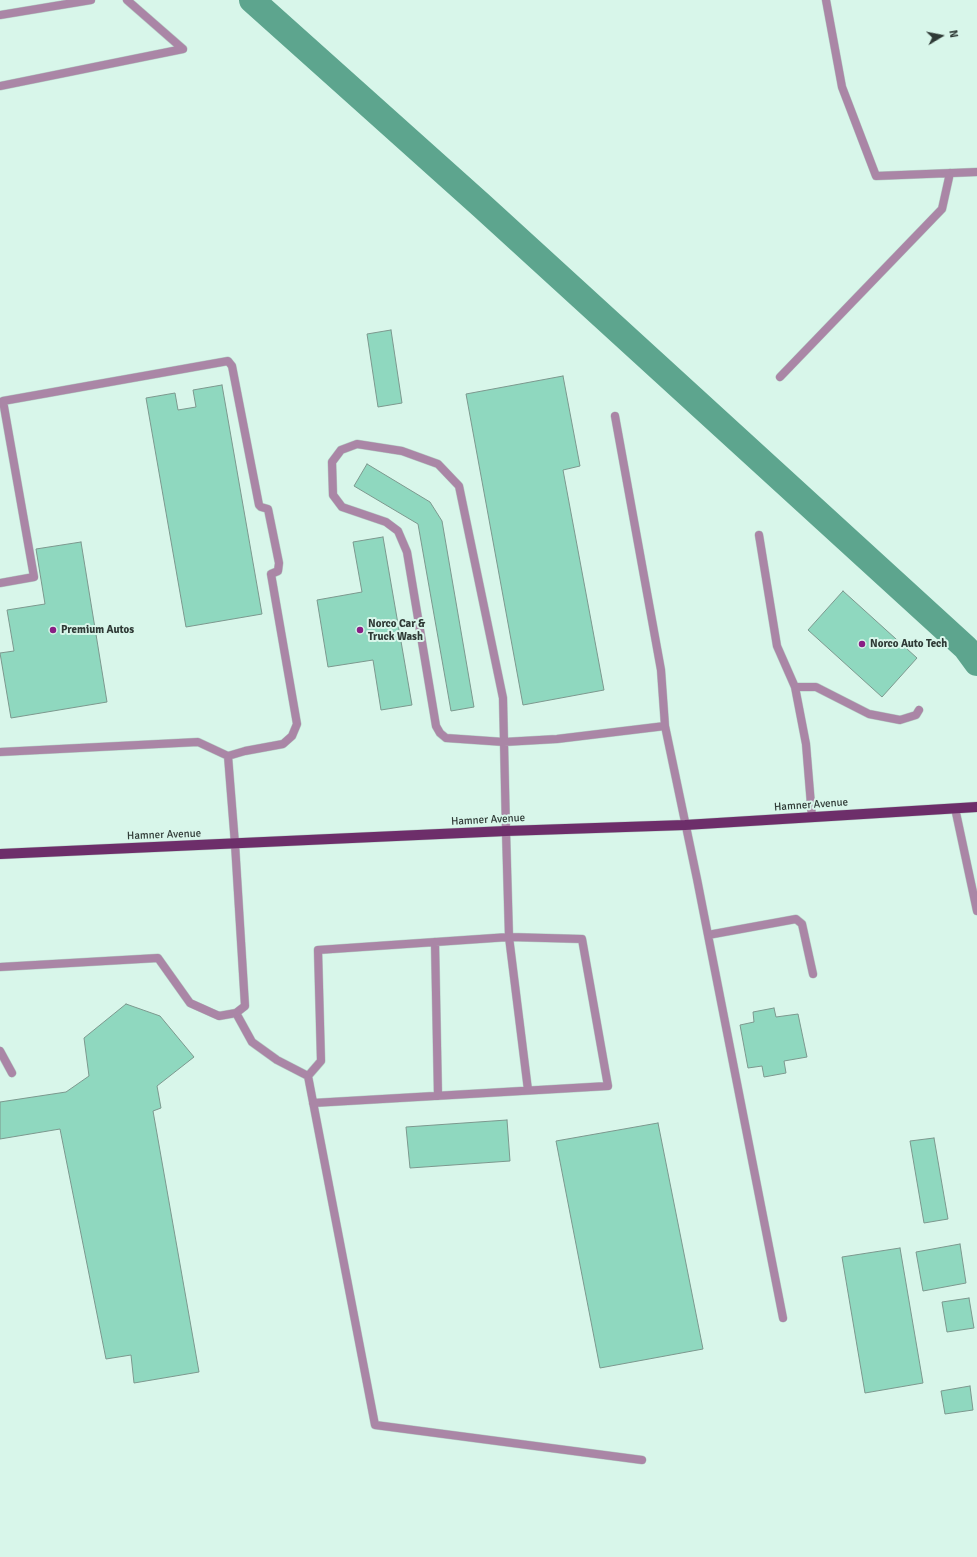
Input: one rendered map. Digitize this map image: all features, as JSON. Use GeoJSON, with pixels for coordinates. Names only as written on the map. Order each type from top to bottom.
{"type":"FeatureCollection","features":[{"type":"Feature","properties":{"kind":"main road","name":"Hamner Avenue"},"geometry":{"type":"LineString","coordinates":[[0,854],[506,831],[685,825],[977,807]]}},
{"type":"Feature","properties":{"kind":"lane"},"geometry":{"type":"LineString","coordinates":[[0,15],[91,0]]}},
{"type":"Feature","properties":{"kind":"lane"},"geometry":{"type":"LineString","coordinates":[[0,86],[183,49],[127,0]]}},
{"type":"Feature","properties":{"kind":"lane"},"geometry":{"type":"LineString","coordinates":[[826,0],[842,87],[876,176],[977,172]]}},
{"type":"Feature","properties":{"kind":"lane"},"geometry":{"type":"LineString","coordinates":[[780,377],[942,209],[950,173]]}},
{"type":"Feature","properties":{"kind":"lane"},"geometry":{"type":"LineString","coordinates":[[0,583],[34,577],[2,401],[228,361],[232,366],[259,505],[268,509],[279,563],[278,571],[271,574],[297,724],[292,736],[283,744],[245,751],[228,756],[198,742],[0,752]]}},
{"type":"Feature","properties":{"kind":"lane"},"geometry":{"type":"LineString","coordinates":[[615,416],[661,670],[664,726],[708,935],[783,1318]]}},
{"type":"Feature","properties":{"kind":"lane"},"geometry":{"type":"LineString","coordinates":[[528,1090],[510,937],[506,831],[504,742],[503,698],[459,486],[438,464],[402,451],[357,444],[341,450],[332,462],[333,495],[342,507],[386,522],[398,531],[407,552],[436,726],[440,733],[446,738],[504,742],[557,739],[664,726]]}},
{"type":"Feature","properties":{"kind":"lane"},"geometry":{"type":"LineString","coordinates":[[759,535],[777,646],[795,686],[806,744],[812,817]]}},
{"type":"Feature","properties":{"kind":"lane"},"geometry":{"type":"LineString","coordinates":[[795,686],[816,688],[869,714],[900,720],[916,715],[919,710]]}},
{"type":"Feature","properties":{"kind":"lane"},"geometry":{"type":"LineString","coordinates":[[0,967],[158,958],[190,1003],[219,1016],[236,1013],[245,1006],[228,756]]}},
{"type":"Feature","properties":{"kind":"lane"},"geometry":{"type":"LineString","coordinates":[[955,808],[977,911]]}},
{"type":"Feature","properties":{"kind":"lane"},"geometry":{"type":"LineString","coordinates":[[708,935],[796,919],[802,924],[813,974]]}},
{"type":"Feature","properties":{"kind":"lane"},"geometry":{"type":"LineString","coordinates":[[308,1076],[321,1061],[318,950],[510,937],[582,939],[608,1086],[314,1103]]}},
{"type":"Feature","properties":{"kind":"lane"},"geometry":{"type":"LineString","coordinates":[[435,942],[438,1096]]}},
{"type":"Feature","properties":{"kind":"lane"},"geometry":{"type":"LineString","coordinates":[[236,1013],[252,1042],[277,1060],[308,1076]]}},
{"type":"Feature","properties":{"kind":"lane"},"geometry":{"type":"LineString","coordinates":[[0,1051],[12,1073]]}},
{"type":"Feature","properties":{"kind":"lane"},"geometry":{"type":"LineString","coordinates":[[308,1076],[375,1425],[642,1460]]}},
{"type":"Feature","properties":{"kind":"building"},"geometry":{"type":"Polygon","coordinates":[[[391,330],[402,403],[378,407],[367,334],[391,330]]]}},
{"type":"Feature","properties":{"kind":"building"},"geometry":{"type":"Polygon","coordinates":[[[563,376],[580,466],[563,470],[604,690],[523,705],[466,394],[563,376]]]}},
{"type":"Feature","properties":{"kind":"building"},"geometry":{"type":"Polygon","coordinates":[[[222,385],[262,614],[186,627],[146,398],[175,393],[178,410],[196,407],[193,390],[222,385]]]}},
{"type":"Feature","properties":{"kind":"building","name":"Norco Car & Truck Wash"},"geometry":{"type":"Polygon","coordinates":[[[367,464],[430,502],[442,521],[474,707],[451,711],[418,524],[354,486],[367,464]]]}},
{"type":"Feature","properties":{"kind":"building","name":"Norco Car & Truck Wash"},"geometry":{"type":"Polygon","coordinates":[[[383,537],[412,705],[381,710],[373,660],[328,667],[317,600],[362,592],[353,542],[383,537]]]}},
{"type":"Feature","properties":{"kind":"building","name":"Premium Autos"},"geometry":{"type":"Polygon","coordinates":[[[81,542],[107,702],[11,718],[0,653],[14,651],[7,610],[45,604],[36,549],[81,542]]]}},
{"type":"Feature","properties":{"kind":"building","name":"Norco Auto Tech"},"geometry":{"type":"Polygon","coordinates":[[[843,591],[917,658],[882,697],[808,630],[843,591]]]}},
{"type":"Feature","properties":{"kind":"building"},"geometry":{"type":"Polygon","coordinates":[[[126,1004],[160,1016],[194,1057],[157,1086],[161,1108],[153,1111],[199,1372],[134,1383],[131,1355],[106,1359],[60,1129],[0,1139],[0,1102],[66,1092],[89,1076],[84,1038],[126,1004]]]}},
{"type":"Feature","properties":{"kind":"building"},"geometry":{"type":"Polygon","coordinates":[[[774,1008],[776,1017],[798,1014],[807,1057],[784,1061],[786,1073],[764,1077],[762,1066],[748,1068],[740,1025],[754,1022],[753,1012],[774,1008]]]}},
{"type":"Feature","properties":{"kind":"building"},"geometry":{"type":"Polygon","coordinates":[[[507,1120],[510,1161],[410,1168],[406,1127],[507,1120]]]}},
{"type":"Feature","properties":{"kind":"building"},"geometry":{"type":"Polygon","coordinates":[[[658,1123],[703,1349],[600,1368],[556,1141],[658,1123]]]}},
{"type":"Feature","properties":{"kind":"building"},"geometry":{"type":"Polygon","coordinates":[[[934,1138],[948,1219],[924,1223],[910,1141],[934,1138]]]}},
{"type":"Feature","properties":{"kind":"building"},"geometry":{"type":"Polygon","coordinates":[[[960,1244],[966,1283],[923,1291],[916,1252],[960,1244]]]}},
{"type":"Feature","properties":{"kind":"building"},"geometry":{"type":"Polygon","coordinates":[[[900,1248],[923,1383],[865,1393],[842,1257],[900,1248]]]}},
{"type":"Feature","properties":{"kind":"building"},"geometry":{"type":"Polygon","coordinates":[[[969,1298],[974,1328],[947,1332],[942,1302],[969,1298]]]}},
{"type":"Feature","properties":{"kind":"building"},"geometry":{"type":"Polygon","coordinates":[[[970,1386],[973,1410],[945,1414],[941,1391],[970,1386]]]}},
{"type":"Feature","properties":{"kind":"waterway"},"geometry":{"type":"LineString","coordinates":[[252,0],[482,206],[966,648],[977,663]]}},
{"type":"Feature","properties":{"kind":"place","name":"Premium Autos"},"geometry":{"type":"Point","coordinates":[53,630]}},
{"type":"Feature","properties":{"kind":"place","name":"Norco Car & Truck Wash"},"geometry":{"type":"Point","coordinates":[360,630]}},
{"type":"Feature","properties":{"kind":"place","name":"Norco Auto Tech"},"geometry":{"type":"Point","coordinates":[862,644]}}]}
